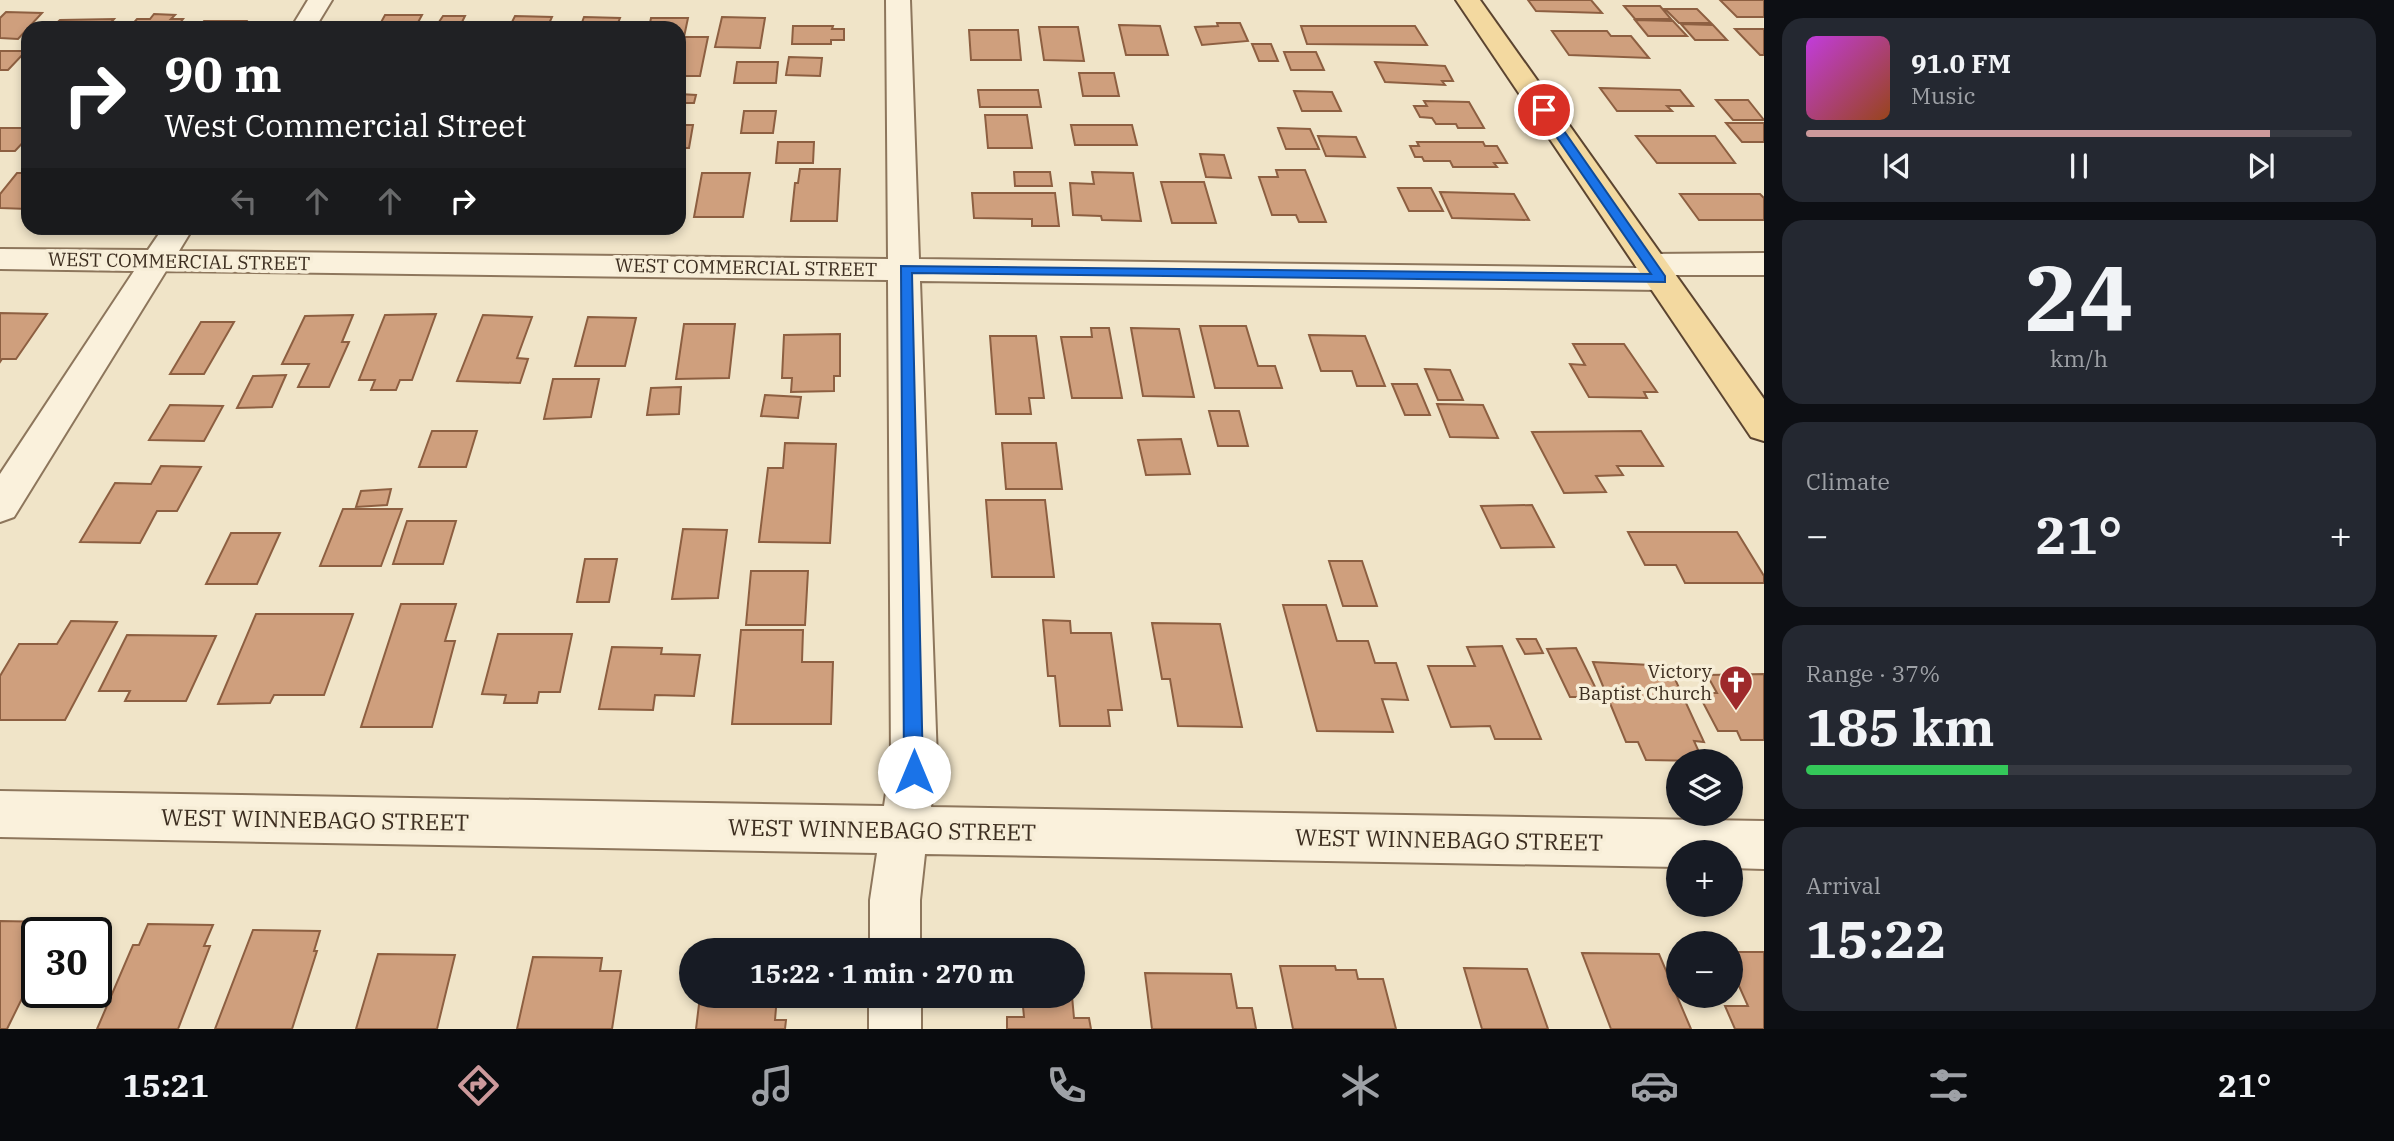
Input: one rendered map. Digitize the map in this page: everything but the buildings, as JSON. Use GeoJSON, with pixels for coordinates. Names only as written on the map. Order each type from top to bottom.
{"type":"FeatureCollection","features":[{"type":"Feature","properties":{"kind":"main road"},"geometry":{"type":"LineString","coordinates":[[1468,0],[1764,427]]}},
{"type":"Feature","properties":{"kind":"street"},"geometry":{"type":"LineString","coordinates":[[307,21],[320,0]]}},
{"type":"Feature","properties":{"kind":"street"},"geometry":{"type":"LineString","coordinates":[[895,938],[895,900],[914,760],[906,269],[898,0]]}},
{"type":"Feature","properties":{"kind":"street"},"geometry":{"type":"LineString","coordinates":[[0,506],[174,235]]}},
{"type":"Feature","properties":{"kind":"street","name":"WEST COMMERCIAL STREET"},"geometry":{"type":"LineString","coordinates":[[0,259],[906,269],[1656,272],[1764,264]]}},
{"type":"Feature","properties":{"kind":"street","name":"WEST WINNEBAGO STREET"},"geometry":{"type":"LineString","coordinates":[[0,814],[1764,845]]}},
{"type":"Feature","properties":{"kind":"street"},"geometry":{"type":"LineString","coordinates":[[895,1008],[895,1029]]}},
{"type":"Feature","properties":{"kind":"place","name":"Victory Baptist Church"},"geometry":{"type":"Point","coordinates":[1736,712]}},
{"type":"Feature","properties":{"kind":"route"},"geometry":{"type":"LineString","coordinates":[[914,772],[906,269],[1661,279],[1544,110]]}}]}
